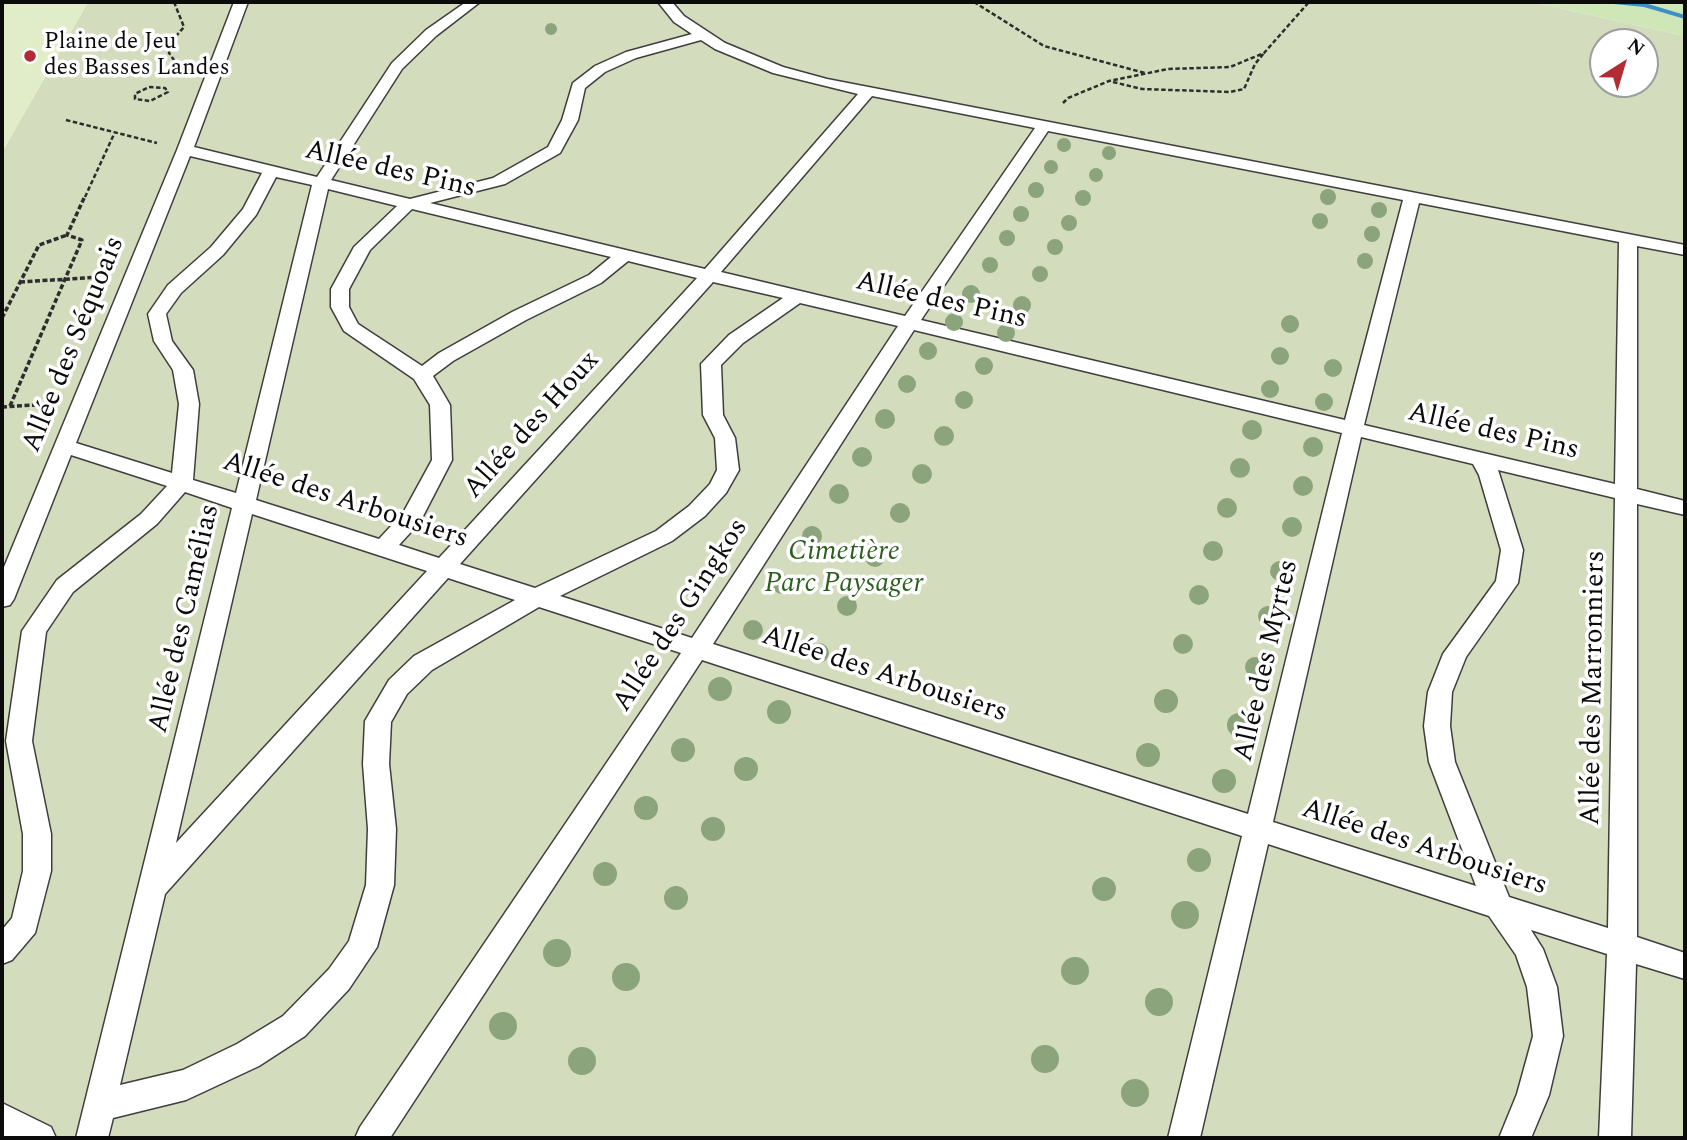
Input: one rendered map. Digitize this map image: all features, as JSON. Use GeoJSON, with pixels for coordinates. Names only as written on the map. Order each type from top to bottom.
{"type":"FeatureCollection","features":[{"type":"Feature","properties":{"kind":"lane","name":"Allée des Séquoais"},"geometry":{"type":"LineString","coordinates":[[2,599],[185,150],[242,2]]}},
{"type":"Feature","properties":{"kind":"lane","name":"Allée des Camélias"},"geometry":{"type":"LineString","coordinates":[[92,1138],[321,183],[397,65],[431,33],[474,2]]}},
{"type":"Feature","properties":{"kind":"lane"},"geometry":{"type":"LineString","coordinates":[[665,2],[679,19],[702,35],[744,57],[778,70],[867,93],[1685,250]]}},
{"type":"Feature","properties":{"kind":"lane"},"geometry":{"type":"LineString","coordinates":[[384,548],[412,517],[442,460],[440,405],[422,375],[351,327],[340,307],[340,289],[363,247],[408,204],[499,181],[554,150],[570,120],[578,86],[600,69],[631,55],[702,35]]}},
{"type":"Feature","properties":{"kind":"lane","name":"Allée des Houx"},"geometry":{"type":"LineString","coordinates":[[153,888],[709,275],[867,93]]}},
{"type":"Feature","properties":{"kind":"lane","name":"Allée des Gingkos"},"geometry":{"type":"LineString","coordinates":[[371,1138],[697,649],[909,323],[1043,127]]}},
{"type":"Feature","properties":{"kind":"lane","name":"Allée des Pins"},"geometry":{"type":"LineString","coordinates":[[185,150],[1685,508]]}},
{"type":"Feature","properties":{"kind":"lane"},"geometry":{"type":"LineString","coordinates":[[2,951],[25,924],[37,871],[37,834],[19,741],[34,631],[65,586],[149,519],[182,483],[190,404],[183,370],[163,341],[157,314],[174,289],[217,251],[250,211],[271,171]]}},
{"type":"Feature","properties":{"kind":"lane","name":"Allée des Myrtes"},"geometry":{"type":"LineString","coordinates":[[1184,1138],[1353,428],[1412,198]]}},
{"type":"Feature","properties":{"kind":"lane","name":"Allée des Marronniers"},"geometry":{"type":"LineString","coordinates":[[1615,1138],[1622,946],[1628,239]]}},
{"type":"Feature","properties":{"kind":"lane"},"geometry":{"type":"LineString","coordinates":[[422,375],[446,357],[519,316],[595,279],[625,255]]}},
{"type":"Feature","properties":{"kind":"lane"},"geometry":{"type":"LineString","coordinates":[[102,1105],[186,1085],[248,1055],[294,1026],[339,979],[362,947],[380,885],[382,829],[376,764],[378,721],[398,687],[423,663],[538,597],[664,536],[698,510],[718,488],[728,470],[725,438],[713,415],[711,364],[736,339],[798,296]]}},
{"type":"Feature","properties":{"kind":"lane","name":"Allée des Arbousiers"},"geometry":{"type":"LineString","coordinates":[[64,446],[1685,966]]}},
{"type":"Feature","properties":{"kind":"lane"},"geometry":{"type":"LineString","coordinates":[[1480,458],[1490,475],[1512,550],[1507,583],[1455,654],[1440,692],[1437,726],[1442,762],[1499,907],[1528,949],[1542,987],[1548,1036],[1533,1095],[1514,1138]]}},
{"type":"Feature","properties":{"kind":"lane"},"geometry":{"type":"LineString","coordinates":[[2,1119],[40,1138]]}},
{"type":"Feature","properties":{"kind":"path"},"geometry":{"type":"LineString","coordinates":[[174,2],[184,27],[170,43],[169,53],[181,64],[213,75]]}},
{"type":"Feature","properties":{"kind":"path"},"geometry":{"type":"LineString","coordinates":[[974,2],[1044,46],[1146,73]]}},
{"type":"Feature","properties":{"kind":"path"},"geometry":{"type":"LineString","coordinates":[[1109,81],[1142,89],[1230,92],[1244,89],[1255,64],[1309,2]]}},
{"type":"Feature","properties":{"kind":"path"},"geometry":{"type":"LineString","coordinates":[[1043,127],[1052,113],[1068,98],[1109,81],[1168,69],[1230,66],[1264,53]]}},
{"type":"Feature","properties":{"kind":"path"},"geometry":{"type":"LineString","coordinates":[[161,87],[168,90],[166,95],[157,100],[144,101],[134,97],[138,91],[149,88],[161,87]]}},
{"type":"Feature","properties":{"kind":"path"},"geometry":{"type":"LineString","coordinates":[[66,120],[185,150]]}},
{"type":"Feature","properties":{"kind":"path"},"geometry":{"type":"LineString","coordinates":[[67,235],[115,132]]}},
{"type":"Feature","properties":{"kind":"path"},"geometry":{"type":"LineString","coordinates":[[2,318],[39,245],[67,235],[82,240],[10,406]]}},
{"type":"Feature","properties":{"kind":"path"},"geometry":{"type":"LineString","coordinates":[[20,282],[134,275]]}},
{"type":"Feature","properties":{"kind":"path"},"geometry":{"type":"LineString","coordinates":[[2,407],[82,401]]}},
{"type":"Feature","properties":{"kind":"green space","name":"Plaine de Jeu des Basses Landes"},"geometry":{"type":"Polygon","coordinates":[[[2,2],[88,2],[2,152],[2,2]]]}},
{"type":"Feature","properties":{"kind":"green space","name":"Cimetière Parc Paysager"},"geometry":{"type":"Polygon","coordinates":[[[88,2],[1532,2],[1649,28],[1589,28],[1589,98],[1659,98],[1659,30],[1685,36],[1685,1138],[2,1138],[2,152],[88,2]]]}},
{"type":"Feature","properties":{"kind":"green space"},"geometry":{"type":"Polygon","coordinates":[[[1532,2],[1685,2],[1685,36],[1659,30],[1659,28],[1532,2]]]}},
{"type":"Feature","properties":{"kind":"waterway"},"geometry":{"type":"LineString","coordinates":[[1614,2],[1645,5],[1685,17]]}},
{"type":"Feature","properties":{"kind":"place","name":"Plaine de Jeu des Basses Landes"},"geometry":{"type":"Point","coordinates":[30,56]}}]}
